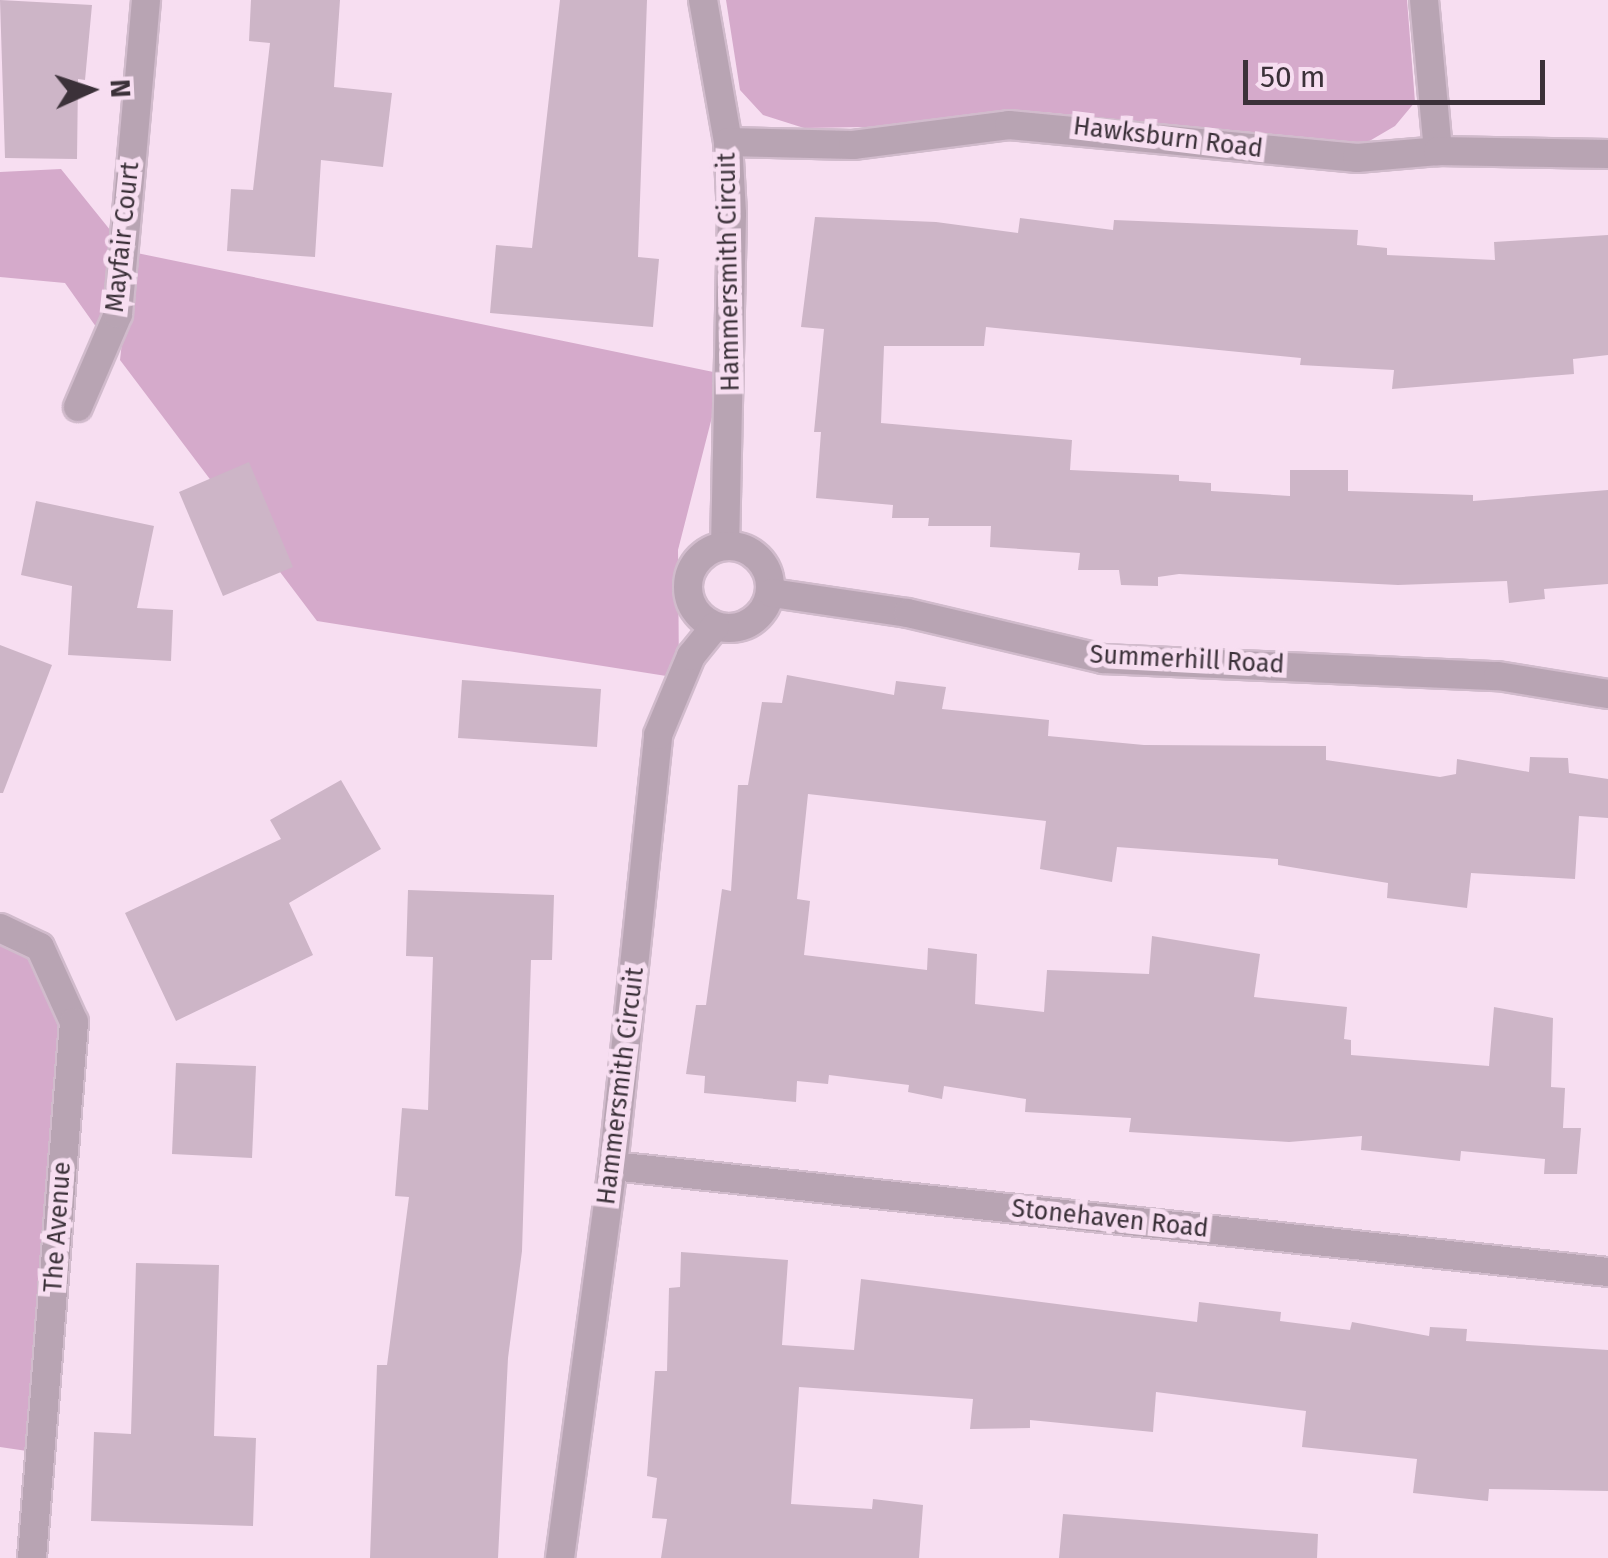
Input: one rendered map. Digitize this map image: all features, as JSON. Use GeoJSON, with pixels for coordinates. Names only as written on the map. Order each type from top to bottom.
{"type":"FeatureCollection","features":[{"type":"Feature","properties":{"kind":"street","name":"Mayfair Court"},"geometry":{"type":"LineString","coordinates":[[78,407],[118,314],[146,0]]}},
{"type":"Feature","properties":{"kind":"street","name":"Hammersmith Circuit"},"geometry":{"type":"LineString","coordinates":[[703,0],[728,142],[734,317],[725,546]]}},
{"type":"Feature","properties":{"kind":"street"},"geometry":{"type":"LineString","coordinates":[[1424,0],[1438,151]]}},
{"type":"Feature","properties":{"kind":"street","name":"Hawksburn Road"},"geometry":{"type":"LineString","coordinates":[[728,142],[852,145],[1009,125],[1357,158],[1438,151],[1608,154]]}},
{"type":"Feature","properties":{"kind":"street"},"geometry":{"type":"LineString","coordinates":[[725,546],[745,547],[764,562],[772,592],[750,621],[734,630],[715,626],[698,615],[688,584],[706,551],[725,546]]}},
{"type":"Feature","properties":{"kind":"street","name":"Summerhill Road"},"geometry":{"type":"LineString","coordinates":[[772,592],[908,612],[1103,659],[1498,676],[1608,694]]}},
{"type":"Feature","properties":{"kind":"street","name":"Hammersmith Circuit"},"geometry":{"type":"LineString","coordinates":[[560,1558],[613,1166],[658,735],[691,656],[715,626]]}},
{"type":"Feature","properties":{"kind":"street","name":"The Avenue"},"geometry":{"type":"LineString","coordinates":[[0,928],[40,948],[74,1022],[32,1558]]}},
{"type":"Feature","properties":{"kind":"street","name":"Stonehaven Road"},"geometry":{"type":"LineString","coordinates":[[613,1166],[1608,1272]]}},
{"type":"Feature","properties":{"kind":"shaded area"},"geometry":{"type":"Polygon","coordinates":[[[726,0],[1407,0],[1415,102],[1395,126],[1366,143],[1042,112],[926,126],[804,128],[763,115],[740,90],[726,0]]]}},
{"type":"Feature","properties":{"kind":"shaded area"},"geometry":{"type":"Polygon","coordinates":[[[61,169],[127,251],[116,355],[65,283],[0,277],[0,172],[61,169]]]}},
{"type":"Feature","properties":{"kind":"shaded area"},"geometry":{"type":"Polygon","coordinates":[[[132,252],[723,374],[678,550],[679,678],[317,621],[120,360],[132,252]]]}},
{"type":"Feature","properties":{"kind":"shaded area"},"geometry":{"type":"Polygon","coordinates":[[[0,929],[40,947],[74,1022],[27,1451],[0,1447],[0,929]]]}},
{"type":"Feature","properties":{"kind":"building"},"geometry":{"type":"Polygon","coordinates":[[[0,0],[92,5],[85,80],[78,79],[77,159],[5,158],[0,0]]]}},
{"type":"Feature","properties":{"kind":"building"},"geometry":{"type":"Polygon","coordinates":[[[251,0],[340,0],[334,87],[392,93],[383,167],[321,160],[315,257],[227,251],[231,189],[253,190],[270,43],[249,41],[251,0]]]}},
{"type":"Feature","properties":{"kind":"building"},"geometry":{"type":"Polygon","coordinates":[[[560,0],[647,0],[638,257],[659,259],[653,327],[490,313],[496,245],[532,248],[560,0]]]}},
{"type":"Feature","properties":{"kind":"building"},"geometry":{"type":"Polygon","coordinates":[[[815,217],[936,222],[1018,233],[1020,218],[1113,230],[1114,220],[1358,230],[1357,245],[1387,248],[1387,255],[1495,260],[1494,242],[1608,235],[1608,355],[1573,359],[1574,374],[1392,389],[1394,370],[1300,365],[1301,358],[986,327],[984,346],[884,346],[881,423],[1072,440],[1070,470],[1179,475],[1179,481],[1211,483],[1211,491],[1290,496],[1290,470],[1348,470],[1348,491],[1473,495],[1473,501],[1608,490],[1608,584],[1544,589],[1545,599],[1509,603],[1507,581],[1398,585],[1179,574],[1158,577],[1158,586],[1121,585],[1119,570],[1078,570],[1080,553],[990,547],[991,526],[928,526],[929,518],[892,518],[893,505],[816,498],[821,432],[814,432],[824,329],[801,327],[815,217]]]}},
{"type":"Feature","properties":{"kind":"building"},"geometry":{"type":"Polygon","coordinates":[[[249,462],[293,567],[223,596],[179,492],[249,462]]]}},
{"type":"Feature","properties":{"kind":"building"},"geometry":{"type":"Polygon","coordinates":[[[36,501],[154,526],[137,608],[173,610],[171,661],[68,655],[72,586],[21,575],[36,501]]]}},
{"type":"Feature","properties":{"kind":"building"},"geometry":{"type":"Polygon","coordinates":[[[0,645],[52,665],[3,793],[0,793],[0,645]]]}},
{"type":"Feature","properties":{"kind":"building"},"geometry":{"type":"Polygon","coordinates":[[[787,675],[894,695],[896,681],[946,687],[942,709],[1049,720],[1048,736],[1144,745],[1326,746],[1326,760],[1440,777],[1456,774],[1457,759],[1529,772],[1530,757],[1568,758],[1569,773],[1608,779],[1608,818],[1579,816],[1575,879],[1471,873],[1467,908],[1387,898],[1388,883],[1278,865],[1278,859],[1117,847],[1112,882],[1040,869],[1046,821],[808,794],[797,899],[810,901],[804,955],[927,970],[928,948],[977,954],[975,1004],[1044,1012],[1047,970],[1149,974],[1152,936],[1260,954],[1254,997],[1347,1007],[1344,1039],[1351,1040],[1351,1055],[1489,1066],[1494,1007],[1553,1018],[1551,1087],[1565,1088],[1563,1128],[1581,1128],[1577,1174],[1544,1174],[1545,1159],[1461,1151],[1460,1161],[1361,1150],[1362,1136],[1289,1142],[1129,1132],[1131,1118],[1025,1112],[1026,1099],[944,1086],[942,1099],[908,1092],[909,1085],[829,1075],[828,1084],[797,1081],[796,1102],[704,1093],[705,1076],[686,1074],[696,1005],[706,1005],[722,889],[731,891],[738,785],[748,785],[762,702],[782,703],[787,675]]]}},
{"type":"Feature","properties":{"kind":"building"},"geometry":{"type":"Polygon","coordinates":[[[462,680],[601,689],[597,747],[458,738],[462,680]]]}},
{"type":"Feature","properties":{"kind":"building"},"geometry":{"type":"Polygon","coordinates":[[[341,780],[381,849],[289,903],[313,955],[176,1021],[125,913],[281,839],[270,820],[341,780]]]}},
{"type":"Feature","properties":{"kind":"building"},"geometry":{"type":"Polygon","coordinates":[[[408,890],[554,895],[552,960],[531,960],[522,1251],[508,1358],[498,1558],[370,1558],[377,1365],[387,1365],[409,1197],[395,1196],[402,1108],[428,1110],[433,957],[406,956],[408,890]]]}},
{"type":"Feature","properties":{"kind":"building"},"geometry":{"type":"Polygon","coordinates":[[[176,1063],[256,1066],[252,1158],[172,1154],[176,1063]]]}},
{"type":"Feature","properties":{"kind":"building"},"geometry":{"type":"Polygon","coordinates":[[[681,1252],[788,1260],[782,1345],[854,1350],[861,1279],[1197,1322],[1199,1302],[1281,1312],[1280,1321],[1350,1330],[1352,1322],[1429,1336],[1430,1327],[1467,1329],[1466,1341],[1608,1350],[1608,1491],[1489,1489],[1488,1501],[1413,1493],[1417,1459],[1302,1447],[1306,1411],[1156,1392],[1153,1432],[1030,1420],[1030,1428],[970,1429],[973,1399],[799,1387],[791,1504],[872,1509],[873,1499],[923,1505],[919,1558],[661,1558],[667,1519],[652,1518],[657,1478],[647,1476],[655,1371],[667,1371],[669,1288],[680,1287],[681,1252]]]}},
{"type":"Feature","properties":{"kind":"building"},"geometry":{"type":"Polygon","coordinates":[[[136,1263],[219,1265],[214,1436],[256,1438],[253,1526],[91,1521],[94,1432],[131,1434],[136,1263]]]}},
{"type":"Feature","properties":{"kind":"building"},"geometry":{"type":"Polygon","coordinates":[[[1063,1514],[1318,1534],[1317,1558],[1059,1558],[1063,1514]]]}}]}
